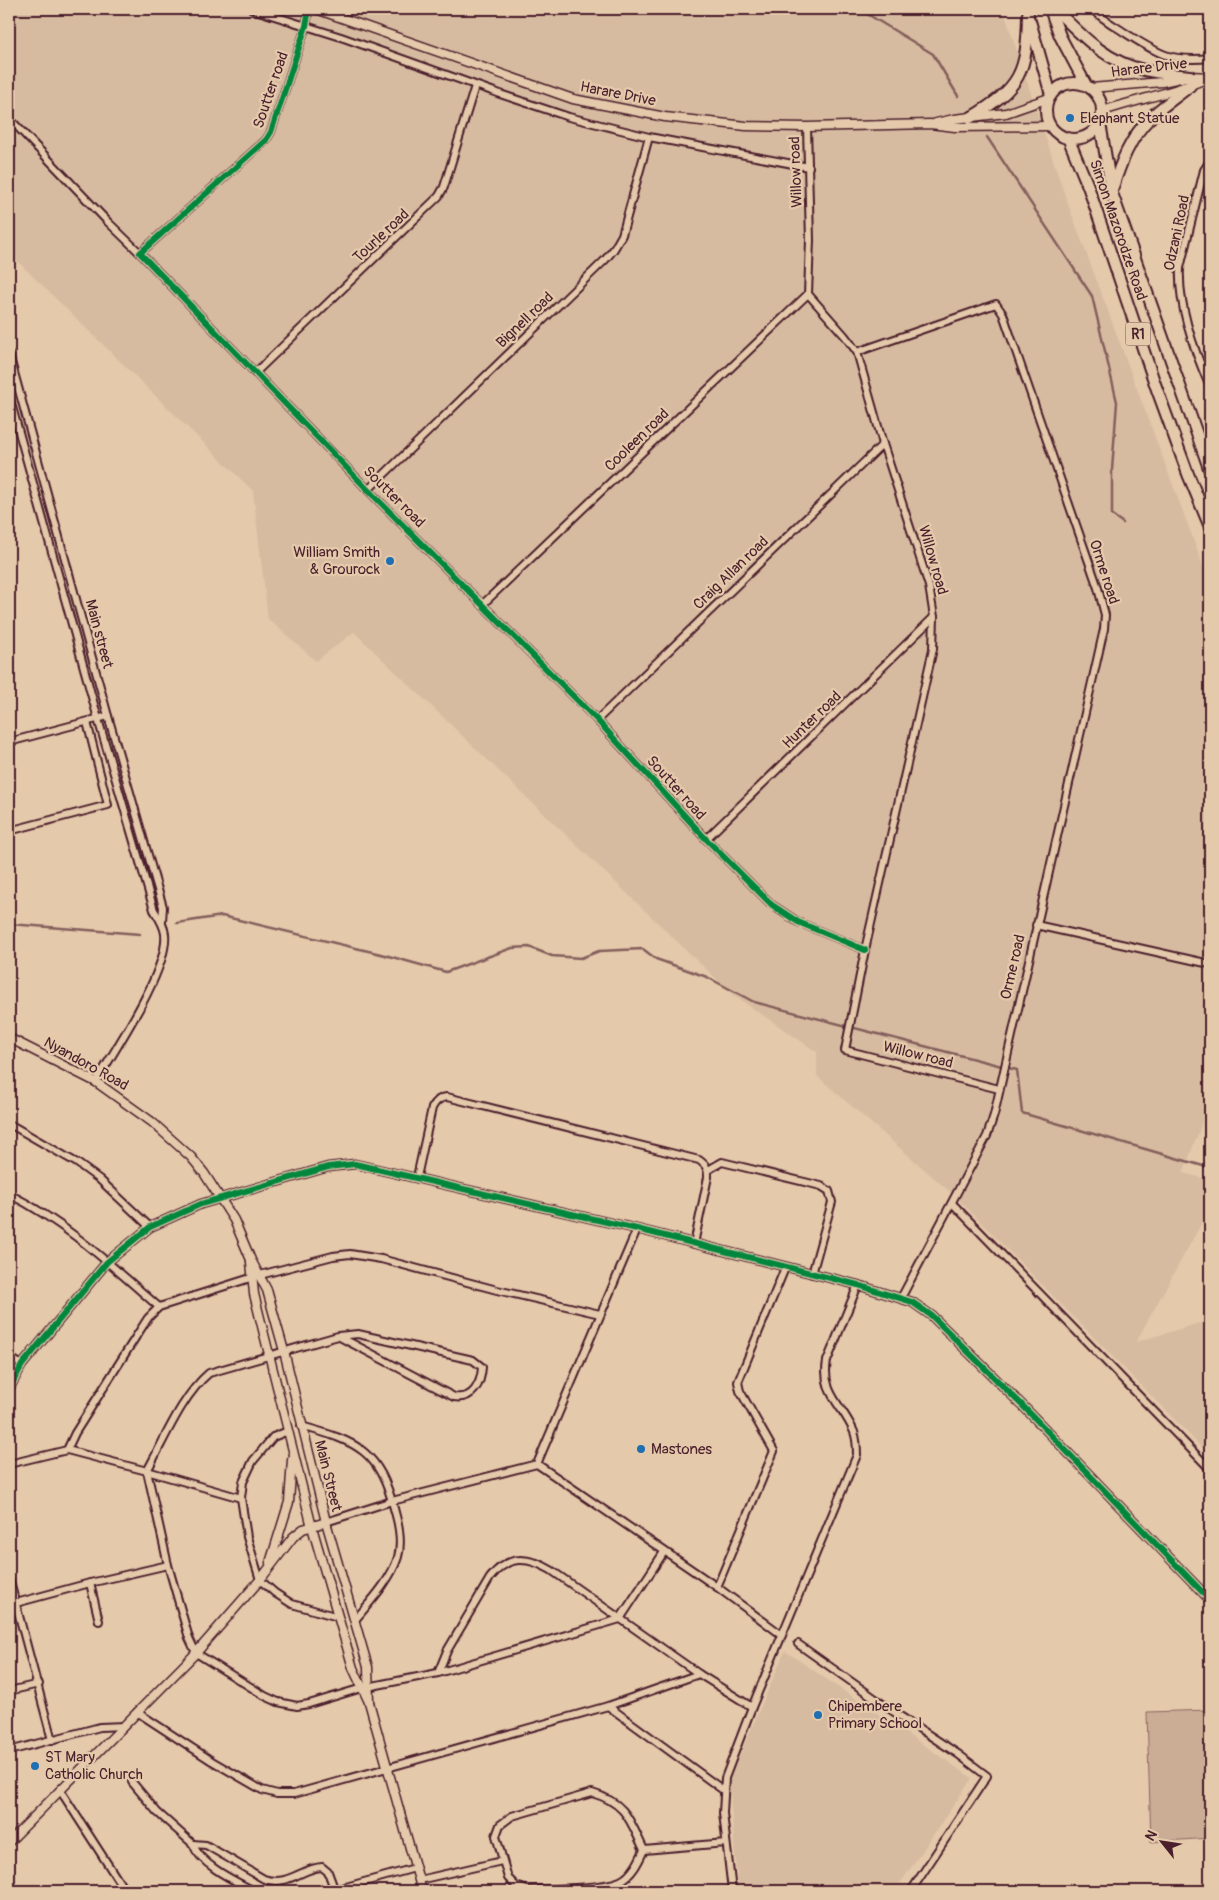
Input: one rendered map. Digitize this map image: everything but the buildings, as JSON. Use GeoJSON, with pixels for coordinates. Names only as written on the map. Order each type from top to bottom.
{"type":"FeatureCollection","features":[{"type":"Feature","properties":{"kind":"highway"},"geometry":{"type":"LineString","coordinates":[[1050,9],[1060,36],[1088,87],[1100,99],[1103,111]]}},
{"type":"Feature","properties":{"kind":"highway"},"geometry":{"type":"LineString","coordinates":[[1055,9],[1082,36],[1113,59],[1145,71],[1190,81]]}},
{"type":"Feature","properties":{"kind":"highway"},"geometry":{"type":"LineString","coordinates":[[1027,11],[1043,61],[1050,96]]}},
{"type":"Feature","properties":{"kind":"highway"},"geometry":{"type":"LineString","coordinates":[[970,118],[996,102],[1013,85],[1020,72],[1026,52],[1027,11]]}},
{"type":"Feature","properties":{"kind":"highway"},"geometry":{"type":"LineString","coordinates":[[1112,193],[1119,169],[1132,141],[1150,118],[1190,81]]}},
{"type":"Feature","properties":{"kind":"highway"},"geometry":{"type":"LineString","coordinates":[[1088,87],[1080,83],[1067,84],[1061,86],[1050,96],[1046,107],[1049,126],[1057,135],[1068,140],[1075,140],[1087,137],[1100,123]]}},
{"type":"Feature","properties":{"kind":"highway","name":"R1"},"geometry":{"type":"LineString","coordinates":[[1103,111],[1100,123],[1112,193],[1208,456],[1210,471]]}},
{"type":"Feature","properties":{"kind":"highway","name":"Simon Mazorodze Road"},"geometry":{"type":"LineString","coordinates":[[1068,140],[1088,186],[1155,384],[1188,474],[1210,527]]}},
{"type":"Feature","properties":{"kind":"street"},"geometry":{"type":"LineString","coordinates":[[252,9],[569,117],[649,137],[809,167]]}},
{"type":"Feature","properties":{"kind":"street","name":"Soutter road"},"geometry":{"type":"LineString","coordinates":[[309,9],[306,26],[271,132],[266,140],[140,253],[255,373],[302,419],[368,490],[597,720],[706,839],[772,905],[784,914],[817,930],[865,950]]}},
{"type":"Feature","properties":{"kind":"street","name":"Harare Drive"},"geometry":{"type":"LineString","coordinates":[[316,9],[573,99],[665,117],[746,126],[807,127],[930,124],[954,119],[1006,113],[1050,96]]}},
{"type":"Feature","properties":{"kind":"street"},"geometry":{"type":"LineString","coordinates":[[1092,9],[1151,50],[1178,59],[1210,58]]}},
{"type":"Feature","properties":{"kind":"street"},"geometry":{"type":"LineString","coordinates":[[1103,111],[1190,81],[1210,77]]}},
{"type":"Feature","properties":{"kind":"street","name":"Harare Drive"},"geometry":{"type":"LineString","coordinates":[[1088,87],[1190,81]]}},
{"type":"Feature","properties":{"kind":"street","name":"Tourle road"},"geometry":{"type":"LineString","coordinates":[[255,373],[439,196],[444,188],[475,86]]}},
{"type":"Feature","properties":{"kind":"street"},"geometry":{"type":"LineString","coordinates":[[9,118],[140,253]]}},
{"type":"Feature","properties":{"kind":"street","name":"Harare Drive"},"geometry":{"type":"LineString","coordinates":[[930,124],[955,128],[1049,126]]}},
{"type":"Feature","properties":{"kind":"street","name":"Willow road"},"geometry":{"type":"LineString","coordinates":[[807,127],[810,240],[808,294],[857,352],[883,444],[929,586],[934,617],[933,649],[865,950],[845,1050],[999,1089]]}},
{"type":"Feature","properties":{"kind":"street","name":"Bignell road"},"geometry":{"type":"LineString","coordinates":[[368,490],[605,260],[622,235],[649,137]]}},
{"type":"Feature","properties":{"kind":"street","name":"Odzani Road"},"geometry":{"type":"LineString","coordinates":[[1210,161],[1180,268],[1181,295],[1186,320],[1210,387]]}},
{"type":"Feature","properties":{"kind":"street","name":"Cooleen road"},"geometry":{"type":"LineString","coordinates":[[483,604],[808,294]]}},
{"type":"Feature","properties":{"kind":"street","name":"Orme road"},"geometry":{"type":"LineString","coordinates":[[857,352],[996,304],[1003,314],[1101,596],[1105,615],[1104,629],[999,1089]]}},
{"type":"Feature","properties":{"kind":"street","name":"Main street"},"geometry":{"type":"LineString","coordinates":[[9,354],[108,716],[163,907],[162,921],[165,933],[165,948],[148,993],[96,1082]]}},
{"type":"Feature","properties":{"kind":"street"},"geometry":{"type":"LineString","coordinates":[[1202,365],[1210,362]]}},
{"type":"Feature","properties":{"kind":"street","name":"Main street"},"geometry":{"type":"LineString","coordinates":[[9,396],[98,718],[154,910],[162,921]]}},
{"type":"Feature","properties":{"kind":"street","name":"Craig Allan road"},"geometry":{"type":"LineString","coordinates":[[597,720],[883,444]]}},
{"type":"Feature","properties":{"kind":"street","name":"Hunter road"},"geometry":{"type":"LineString","coordinates":[[706,839],[934,617]]}},
{"type":"Feature","properties":{"kind":"street"},"geometry":{"type":"LineString","coordinates":[[9,742],[108,716]]}},
{"type":"Feature","properties":{"kind":"street"},"geometry":{"type":"LineString","coordinates":[[9,831],[108,805],[86,722]]}},
{"type":"Feature","properties":{"kind":"street"},"geometry":{"type":"LineString","coordinates":[[1036,925],[1210,964]]}},
{"type":"Feature","properties":{"kind":"street","name":"Nyandoro Road"},"geometry":{"type":"LineString","coordinates":[[9,1038],[96,1082],[152,1122],[191,1158]]}},
{"type":"Feature","properties":{"kind":"street"},"geometry":{"type":"LineString","coordinates":[[901,1298],[987,1136],[994,1115],[999,1089]]}},
{"type":"Feature","properties":{"kind":"street"},"geometry":{"type":"LineString","coordinates":[[417,1177],[432,1108],[440,1098],[447,1098],[692,1158],[705,1164],[708,1170],[694,1244]]}},
{"type":"Feature","properties":{"kind":"street"},"geometry":{"type":"LineString","coordinates":[[9,1127],[13,1126],[77,1163],[99,1179],[150,1227]]}},
{"type":"Feature","properties":{"kind":"street","name":"Main Street"},"geometry":{"type":"LineString","coordinates":[[191,1158],[221,1198],[234,1220],[256,1276],[267,1290],[326,1522],[368,1667],[365,1687]]}},
{"type":"Feature","properties":{"kind":"street"},"geometry":{"type":"LineString","coordinates":[[708,1170],[722,1162],[821,1186],[829,1191],[832,1202],[812,1274]]}},
{"type":"Feature","properties":{"kind":"street"},"geometry":{"type":"LineString","coordinates":[[9,1388],[22,1365],[107,1262],[150,1227],[187,1209],[221,1198],[342,1164],[355,1164],[638,1229],[785,1268],[858,1285],[921,1306],[1022,1405],[1210,1600]]}},
{"type":"Feature","properties":{"kind":"street"},"geometry":{"type":"LineString","coordinates":[[9,1194],[38,1209],[107,1262],[159,1307]]}},
{"type":"Feature","properties":{"kind":"street"},"geometry":{"type":"LineString","coordinates":[[952,1203],[1210,1468]]}},
{"type":"Feature","properties":{"kind":"street"},"geometry":{"type":"LineString","coordinates":[[536,1464],[638,1229]]}},
{"type":"Feature","properties":{"kind":"street"},"geometry":{"type":"LineString","coordinates":[[67,1450],[75,1433],[137,1335],[148,1318],[159,1307],[256,1276],[333,1256],[350,1254],[381,1259],[496,1290],[600,1314]]}},
{"type":"Feature","properties":{"kind":"street"},"geometry":{"type":"LineString","coordinates":[[716,1587],[774,1451],[740,1391],[738,1382],[785,1268]]}},
{"type":"Feature","properties":{"kind":"street","name":"Main Street"},"geometry":{"type":"LineString","coordinates":[[256,1276],[254,1294],[292,1452],[353,1668],[365,1687],[422,1891]]}},
{"type":"Feature","properties":{"kind":"street"},"geometry":{"type":"LineString","coordinates":[[732,1891],[723,1813],[725,1778],[752,1707],[857,1455],[857,1442],[853,1431],[829,1390],[825,1371],[827,1361],[858,1285]]}},
{"type":"Feature","properties":{"kind":"street"},"geometry":{"type":"LineString","coordinates":[[338,1336],[454,1398],[465,1398],[470,1395],[482,1376],[482,1367],[472,1360],[358,1334],[338,1336],[209,1373],[199,1382],[189,1393],[148,1471],[168,1565],[189,1638],[196,1654],[278,1702],[297,1706],[309,1704],[365,1687],[438,1673],[620,1620],[664,1552]]}},
{"type":"Feature","properties":{"kind":"street"},"geometry":{"type":"LineString","coordinates":[[9,1357],[22,1365]]}},
{"type":"Feature","properties":{"kind":"street"},"geometry":{"type":"LineString","coordinates":[[302,1426],[340,1437],[362,1450],[372,1459],[380,1471],[392,1501],[398,1524],[398,1556],[381,1586],[355,1620]]}},
{"type":"Feature","properties":{"kind":"street"},"geometry":{"type":"LineString","coordinates":[[288,1431],[273,1437],[253,1461],[243,1482],[241,1498],[247,1537],[260,1580],[292,1604],[338,1617]]}},
{"type":"Feature","properties":{"kind":"street"},"geometry":{"type":"LineString","coordinates":[[9,1464],[67,1450],[241,1498]]}},
{"type":"Feature","properties":{"kind":"street"},"geometry":{"type":"LineString","coordinates":[[269,1567],[290,1502],[292,1452]]}},
{"type":"Feature","properties":{"kind":"street"},"geometry":{"type":"LineString","coordinates":[[9,1842],[196,1654],[260,1580],[292,1537],[312,1526],[392,1501],[536,1464],[716,1587],[782,1635]]}},
{"type":"Feature","properties":{"kind":"street"},"geometry":{"type":"LineString","coordinates":[[438,1673],[447,1651],[490,1578],[496,1570],[507,1563],[521,1559],[539,1563],[699,1674],[752,1707]]}},
{"type":"Feature","properties":{"kind":"street"},"geometry":{"type":"LineString","coordinates":[[16,1603],[168,1565]]}},
{"type":"Feature","properties":{"kind":"street"},"geometry":{"type":"LineString","coordinates":[[9,1578],[52,1740]]}},
{"type":"Feature","properties":{"kind":"street"},"geometry":{"type":"LineString","coordinates":[[90,1583],[99,1621]]}},
{"type":"Feature","properties":{"kind":"street"},"geometry":{"type":"LineString","coordinates":[[798,1644],[987,1776],[911,1891]]}},
{"type":"Feature","properties":{"kind":"street"},"geometry":{"type":"LineString","coordinates":[[137,1712],[212,1761],[262,1790],[277,1794],[294,1794],[608,1706],[699,1674]]}},
{"type":"Feature","properties":{"kind":"street"},"geometry":{"type":"LineString","coordinates":[[9,1691],[38,1684]]}},
{"type":"Feature","properties":{"kind":"street"},"geometry":{"type":"LineString","coordinates":[[608,1706],[723,1790]]}},
{"type":"Feature","properties":{"kind":"street"},"geometry":{"type":"LineString","coordinates":[[9,1751],[100,1727],[124,1726]]}},
{"type":"Feature","properties":{"kind":"street"},"geometry":{"type":"LineString","coordinates":[[132,1782],[157,1812],[193,1844],[196,1853],[207,1863],[254,1891]]}},
{"type":"Feature","properties":{"kind":"street"},"geometry":{"type":"LineString","coordinates":[[60,1790],[125,1891]]}},
{"type":"Feature","properties":{"kind":"street"},"geometry":{"type":"LineString","coordinates":[[592,1794],[602,1796],[624,1811],[644,1850],[639,1861],[622,1880],[606,1885],[527,1890],[516,1886],[508,1878],[496,1836],[500,1825],[512,1816],[592,1794]]}},
{"type":"Feature","properties":{"kind":"street"},"geometry":{"type":"LineString","coordinates":[[644,1850],[726,1843]]}},
{"type":"Feature","properties":{"kind":"street"},"geometry":{"type":"LineString","coordinates":[[193,1844],[206,1845],[264,1879],[272,1881],[290,1878],[317,1867],[322,1867],[328,1872],[335,1891],[415,1868]]}},
{"type":"Feature","properties":{"kind":"street"},"geometry":{"type":"LineString","coordinates":[[419,1880],[502,1861]]}},
{"type":"Feature","properties":{"kind":"shaded area"},"geometry":{"type":"Polygon","coordinates":[[[9,9],[1003,9],[1065,196],[1210,580],[1210,1102],[1183,1173],[1210,1180],[1210,1208],[1136,1342],[1210,1320],[1210,1456],[956,1197],[817,1076],[817,1052],[732,994],[354,632],[316,661],[268,619],[253,491],[9,253],[9,9]]]}},
{"type":"Feature","properties":{"kind":"shaded area","name":"Chipembere Primary School"},"geometry":{"type":"Polygon","coordinates":[[[785,1651],[972,1778],[895,1891],[738,1891],[729,1780],[785,1651]]]}},
{"type":"Feature","properties":{"kind":"shaded area"},"geometry":{"type":"Polygon","coordinates":[[[1210,1710],[1210,1838],[1151,1842],[1147,1712],[1210,1710]]]}},
{"type":"Feature","properties":{"kind":"waterway"},"geometry":{"type":"LineString","coordinates":[[859,9],[933,54],[958,96]]}},
{"type":"Feature","properties":{"kind":"waterway"},"geometry":{"type":"LineString","coordinates":[[987,137],[1092,296],[1117,402],[1112,470],[1112,515],[1123,523]]}},
{"type":"Feature","properties":{"kind":"waterway"},"geometry":{"type":"LineString","coordinates":[[177,923],[222,916],[385,955],[446,972],[512,948],[529,947],[552,956],[581,958],[599,951],[643,949],[656,959],[707,977],[754,1002],[1017,1070],[1022,1113],[1210,1168]]}},
{"type":"Feature","properties":{"kind":"waterway"},"geometry":{"type":"LineString","coordinates":[[9,924],[140,934]]}},
{"type":"Feature","properties":{"kind":"cycle path"},"geometry":{"type":"LineString","coordinates":[[309,9],[306,26],[271,132],[266,140],[140,253],[368,490],[597,720],[706,839],[772,905],[798,922],[865,950]]}},
{"type":"Feature","properties":{"kind":"cycle path"},"geometry":{"type":"LineString","coordinates":[[9,1389],[22,1365],[107,1262],[150,1227],[201,1204],[328,1167],[355,1164],[637,1229],[858,1285],[912,1302],[932,1316],[1022,1405],[1210,1600]]}},
{"type":"Feature","properties":{"kind":"place","name":"Elephant Statue"},"geometry":{"type":"Point","coordinates":[1070,118]}},
{"type":"Feature","properties":{"kind":"place","name":"William Smith & Grourock"},"geometry":{"type":"Point","coordinates":[390,561]}},
{"type":"Feature","properties":{"kind":"place","name":"Mastones"},"geometry":{"type":"Point","coordinates":[641,1449]}},
{"type":"Feature","properties":{"kind":"place","name":"Chipembere Primary School"},"geometry":{"type":"Point","coordinates":[818,1715]}},
{"type":"Feature","properties":{"kind":"place","name":"ST Mary Catholic Church"},"geometry":{"type":"Point","coordinates":[35,1766]}}]}
